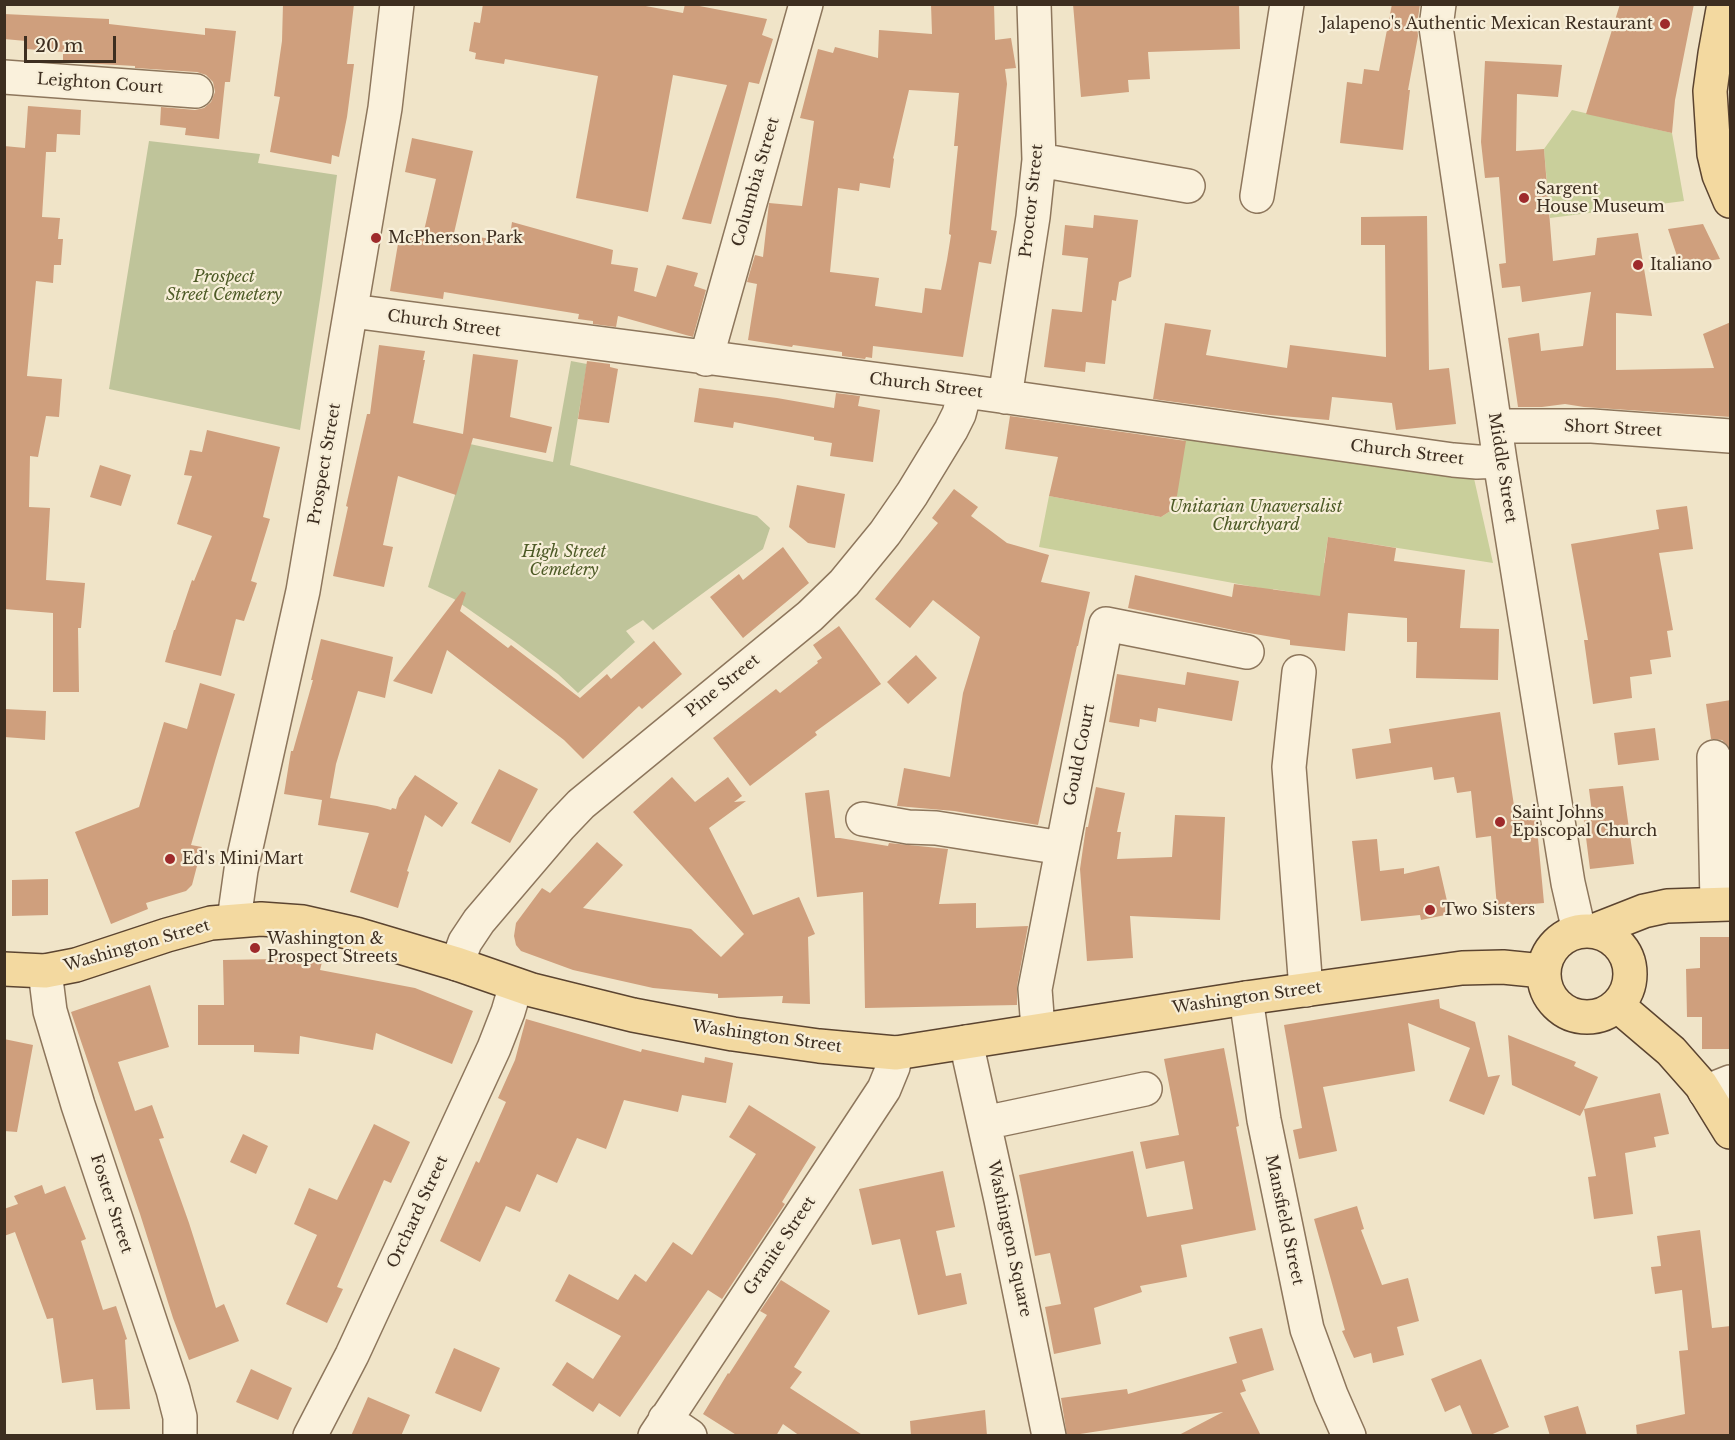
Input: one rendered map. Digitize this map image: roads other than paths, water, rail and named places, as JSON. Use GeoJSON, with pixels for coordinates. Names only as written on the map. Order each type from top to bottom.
{"type":"FeatureCollection","features":[{"type":"Feature","properties":{"kind":"main road"},"geometry":{"type":"LineString","coordinates":[[1724,4],[1710,91],[1714,153],[1719,175],[1731,201]]}},
{"type":"Feature","properties":{"kind":"main road"},"geometry":{"type":"LineString","coordinates":[[1586,931],[1606,935],[1618,943],[1629,967],[1629,981],[1625,994],[1607,1013],[1594,1017],[1569,1014],[1557,1006],[1549,996],[1544,984],[1544,971],[1547,957],[1555,945],[1566,936],[1644,911],[1667,906],[1724,904]]}},
{"type":"Feature","properties":{"kind":"main road","name":"Washington Street"},"geometry":{"type":"LineString","coordinates":[[4,969],[45,971],[76,965],[189,928],[234,920],[282,920],[323,925],[357,934],[457,964],[516,985],[622,1013],[682,1025],[819,1046],[896,1053],[1038,1029],[1462,968],[1503,967],[1544,971]]}},
{"type":"Feature","properties":{"kind":"main road"},"geometry":{"type":"LineString","coordinates":[[1617,1005],[1718,1087],[1731,1132]]}},
{"type":"Feature","properties":{"kind":"street","name":"Prospect Street"},"geometry":{"type":"LineString","coordinates":[[234,920],[241,870],[303,591],[385,108],[397,4]]}},
{"type":"Feature","properties":{"kind":"street","name":"Columbia Street"},"geometry":{"type":"LineString","coordinates":[[706,359],[806,4]]}},
{"type":"Feature","properties":{"kind":"street","name":"Proctor Street"},"geometry":{"type":"LineString","coordinates":[[1005,397],[1033,217],[1039,160],[1034,4]]}},
{"type":"Feature","properties":{"kind":"street"},"geometry":{"type":"LineString","coordinates":[[1257,196],[1287,4]]}},
{"type":"Feature","properties":{"kind":"street","name":"Middle Street"},"geometry":{"type":"LineString","coordinates":[[1439,4],[1436,27],[1500,461],[1566,872],[1586,931]]}},
{"type":"Feature","properties":{"kind":"street","name":"Leighton Court"},"geometry":{"type":"LineString","coordinates":[[4,77],[196,91]]}},
{"type":"Feature","properties":{"kind":"street"},"geometry":{"type":"LineString","coordinates":[[1039,160],[1188,186]]}},
{"type":"Feature","properties":{"kind":"street","name":"Church Street"},"geometry":{"type":"LineString","coordinates":[[352,311],[965,391],[1453,460],[1500,461]]}},
{"type":"Feature","properties":{"kind":"street","name":"Pine Street"},"geometry":{"type":"LineString","coordinates":[[457,964],[465,942],[479,921],[581,804],[810,616],[844,583],[885,533],[912,494],[951,430],[959,414],[965,391]]}},
{"type":"Feature","properties":{"kind":"street","name":"Short Street"},"geometry":{"type":"LineString","coordinates":[[1496,426],[1592,426],[1731,436]]}},
{"type":"Feature","properties":{"kind":"street","name":"Gould Court"},"geometry":{"type":"LineString","coordinates":[[1038,1029],[1035,989],[1106,624],[1247,652]]}},
{"type":"Feature","properties":{"kind":"street"},"geometry":{"type":"LineString","coordinates":[[1299,672],[1289,767],[1306,990]]}},
{"type":"Feature","properties":{"kind":"street"},"geometry":{"type":"LineString","coordinates":[[1714,757],[1724,904]]}},
{"type":"Feature","properties":{"kind":"street"},"geometry":{"type":"LineString","coordinates":[[863,819],[1062,848]]}},
{"type":"Feature","properties":{"kind":"street","name":"Foster Street"},"geometry":{"type":"LineString","coordinates":[[45,971],[50,1011],[78,1105],[173,1390],[180,1417],[180,1436]]}},
{"type":"Feature","properties":{"kind":"street","name":"Orchard Street"},"geometry":{"type":"LineString","coordinates":[[310,1436],[352,1354],[494,1048],[516,985]]}},
{"type":"Feature","properties":{"kind":"street","name":"Mansfield Street"},"geometry":{"type":"LineString","coordinates":[[1246,998],[1264,1120],[1307,1329],[1349,1436]]}},
{"type":"Feature","properties":{"kind":"street","name":"Washington Square"},"geometry":{"type":"LineString","coordinates":[[966,1042],[1049,1436]]}},
{"type":"Feature","properties":{"kind":"street","name":"Granite Street"},"geometry":{"type":"LineString","coordinates":[[670,1430],[881,1093],[891,1074],[896,1053]]}},
{"type":"Feature","properties":{"kind":"street"},"geometry":{"type":"LineString","coordinates":[[984,1123],[1145,1089]]}},
{"type":"Feature","properties":{"kind":"place","name":"Jalapeno's Authentic Mexican Restaurant"},"geometry":{"type":"Point","coordinates":[1665,24]}},
{"type":"Feature","properties":{"kind":"place","name":"Sargent House Museum"},"geometry":{"type":"Point","coordinates":[1524,198]}},
{"type":"Feature","properties":{"kind":"place","name":"McPherson Park"},"geometry":{"type":"Point","coordinates":[376,238]}},
{"type":"Feature","properties":{"kind":"place","name":"Italiano"},"geometry":{"type":"Point","coordinates":[1638,265]}},
{"type":"Feature","properties":{"kind":"place","name":"Saint Johns Episcopal Church"},"geometry":{"type":"Point","coordinates":[1500,822]}},
{"type":"Feature","properties":{"kind":"place","name":"Ed's Mini Mart"},"geometry":{"type":"Point","coordinates":[170,859]}},
{"type":"Feature","properties":{"kind":"place","name":"Two Sisters"},"geometry":{"type":"Point","coordinates":[1430,910]}},
{"type":"Feature","properties":{"kind":"place","name":"Washington & Prospect Streets"},"geometry":{"type":"Point","coordinates":[255,948]}},
{"type":"Feature","properties":{"kind":"park label","name":"Prospect Street Cemetery"},"geometry":{"type":"Point","coordinates":[224,286]}},
{"type":"Feature","properties":{"kind":"park label","name":"Unitarian Unaversalist Churchyard"},"geometry":{"type":"Point","coordinates":[1256,516]}},
{"type":"Feature","properties":{"kind":"park label","name":"High Street Cemetery"},"geometry":{"type":"Point","coordinates":[564,561]}}]}
